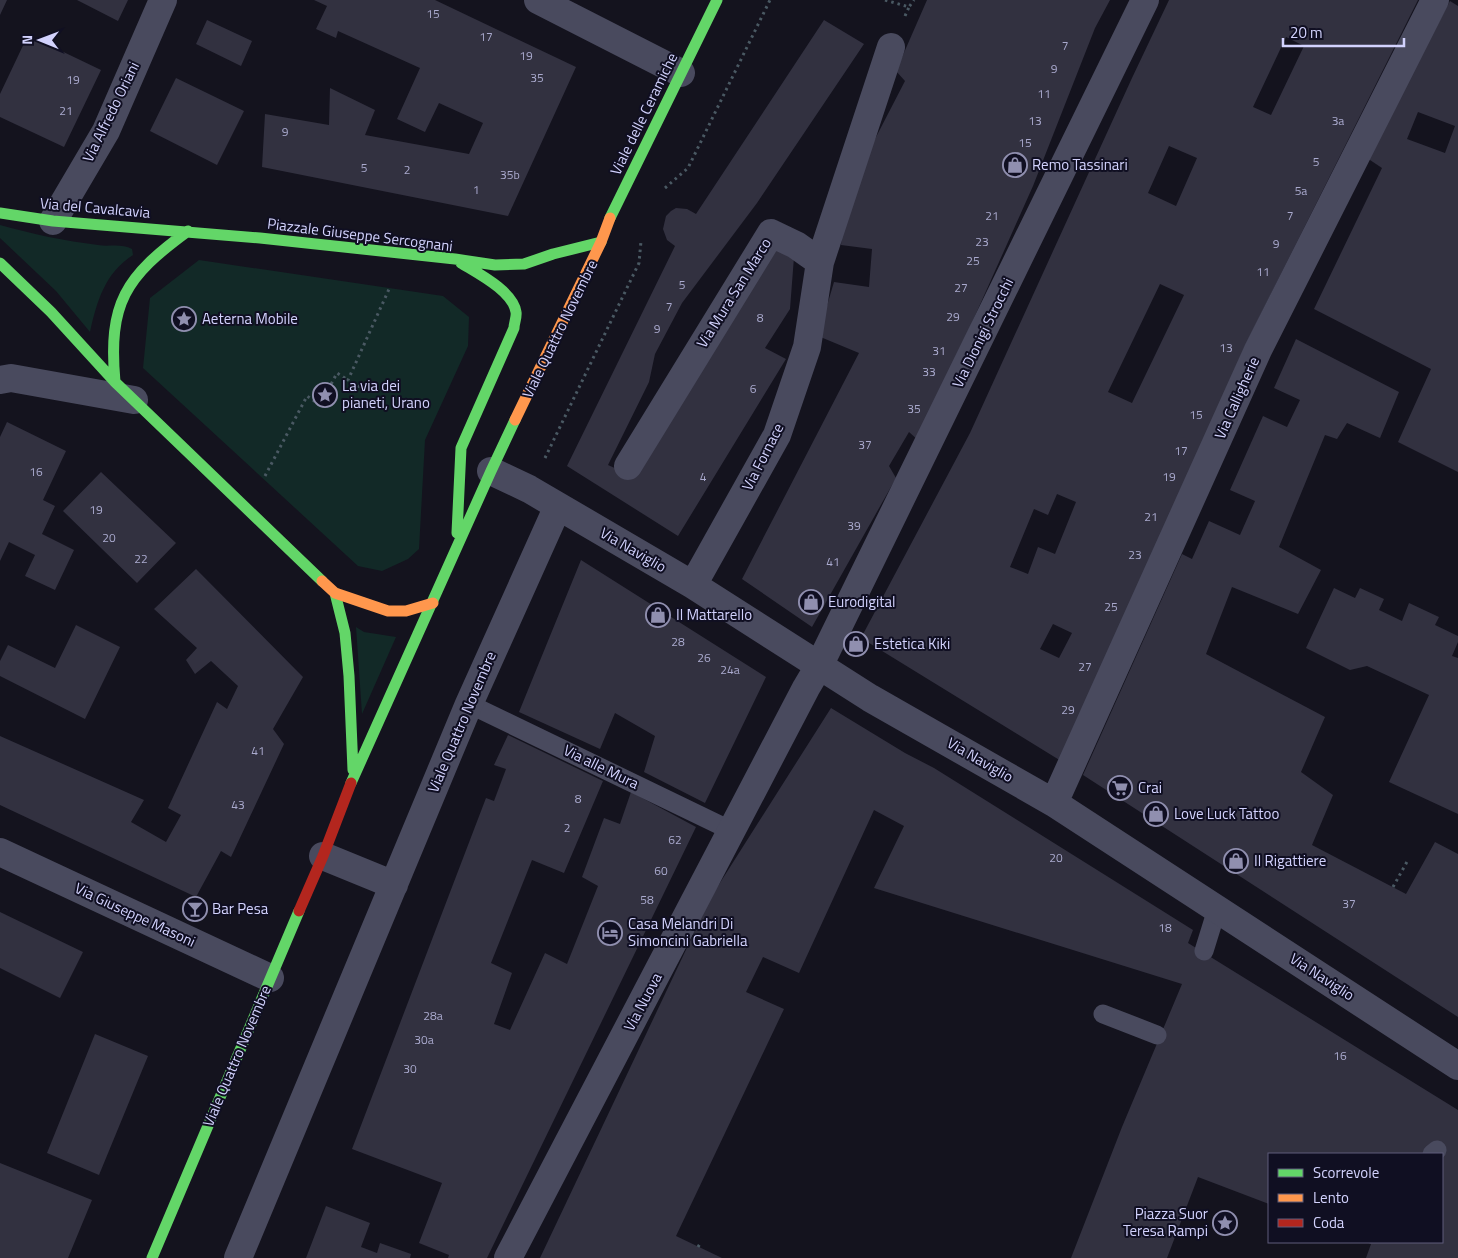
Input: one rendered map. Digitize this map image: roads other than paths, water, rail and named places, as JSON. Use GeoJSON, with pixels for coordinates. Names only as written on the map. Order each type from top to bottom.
{"type":"FeatureCollection","features":[{"type":"Feature","properties":{"kind":"main road","name":"Viale delle Ceramiche"},"geometry":{"type":"LineString","coordinates":[[602,242],[613,211],[717,0]]}},
{"type":"Feature","properties":{"kind":"main road","name":"Via del Cavalcavia"},"geometry":{"type":"LineString","coordinates":[[0,213],[53,221],[188,231]]}},
{"type":"Feature","properties":{"kind":"main road","name":"Piazzale Giuseppe Sercognani"},"geometry":{"type":"LineString","coordinates":[[188,231],[455,259],[493,284],[509,298],[516,312],[514,328],[462,448],[456,552],[433,603]]}},
{"type":"Feature","properties":{"kind":"main road"},"geometry":{"type":"LineString","coordinates":[[125,391],[112,357],[113,332],[117,312],[135,276],[150,260],[188,231]]}},
{"type":"Feature","properties":{"kind":"main road","name":"Viale Quattro Novembre"},"geometry":{"type":"LineString","coordinates":[[455,259],[495,265],[524,264],[553,254],[602,242]]}},
{"type":"Feature","properties":{"kind":"main road","name":"Viale Quattro Novembre"},"geometry":{"type":"LineString","coordinates":[[456,552],[491,472],[602,242]]}},
{"type":"Feature","properties":{"kind":"main road"},"geometry":{"type":"LineString","coordinates":[[0,263],[51,312],[125,391],[335,593],[388,610],[406,611],[433,603]]}},
{"type":"Feature","properties":{"kind":"main road","name":"Viale Quattro Novembre"},"geometry":{"type":"LineString","coordinates":[[335,593],[345,633],[354,776]]}},
{"type":"Feature","properties":{"kind":"main road","name":"Viale Quattro Novembre"},"geometry":{"type":"LineString","coordinates":[[152,1258],[323,856],[354,776],[433,603]]}},
{"type":"Feature","properties":{"kind":"street","name":"Via Alfredo Oriani"},"geometry":{"type":"LineString","coordinates":[[53,221],[106,131],[164,0]]}},
{"type":"Feature","properties":{"kind":"street"},"geometry":{"type":"LineString","coordinates":[[538,0],[681,73]]}},
{"type":"Feature","properties":{"kind":"street","name":"Via Dionigi Strocchi"},"geometry":{"type":"LineString","coordinates":[[819,666],[1145,0]]}},
{"type":"Feature","properties":{"kind":"street","name":"Via Calligherie"},"geometry":{"type":"LineString","coordinates":[[1054,803],[1258,350],[1435,0]]}},
{"type":"Feature","properties":{"kind":"street"},"geometry":{"type":"LineString","coordinates":[[820,262],[891,47]]}},
{"type":"Feature","properties":{"kind":"street","name":"Via Mura San Marco"},"geometry":{"type":"LineString","coordinates":[[628,466],[771,233],[796,245],[820,262]]}},
{"type":"Feature","properties":{"kind":"street","name":"Via Fornace"},"geometry":{"type":"LineString","coordinates":[[693,584],[778,435],[807,347],[820,262]]}},
{"type":"Feature","properties":{"kind":"street"},"geometry":{"type":"LineString","coordinates":[[0,380],[11,378],[125,391]]}},
{"type":"Feature","properties":{"kind":"street","name":"Via Naviglio"},"geometry":{"type":"LineString","coordinates":[[491,472],[558,506],[693,584],[870,698],[1054,803],[1458,1066]]}},
{"type":"Feature","properties":{"kind":"street","name":"Viale Quattro Novembre"},"geometry":{"type":"LineString","coordinates":[[238,1258],[469,704],[558,506]]}},
{"type":"Feature","properties":{"kind":"street","name":"Via Nuova"},"geometry":{"type":"LineString","coordinates":[[508,1258],[819,666]]}},
{"type":"Feature","properties":{"kind":"street","name":"Via Giuseppe Masoni"},"geometry":{"type":"LineString","coordinates":[[0,852],[270,978]]}},
{"type":"Feature","properties":{"kind":"street"},"geometry":{"type":"LineString","coordinates":[[323,856],[394,885]]}},
{"type":"Feature","properties":{"kind":"lane","name":"Via alle Mura"},"geometry":{"type":"LineString","coordinates":[[469,704],[732,831]]}},
{"type":"Feature","properties":{"kind":"lane"},"geometry":{"type":"LineString","coordinates":[[1204,950],[1217,909]]}},
{"type":"Feature","properties":{"kind":"lane"},"geometry":{"type":"LineString","coordinates":[[1103,1014],[1157,1035]]}},
{"type":"Feature","properties":{"kind":"place","name":"Remo Tassinari"},"geometry":{"type":"Point","coordinates":[1015,165]}},
{"type":"Feature","properties":{"kind":"place","name":"Aeterna Mobile"},"geometry":{"type":"Point","coordinates":[184,319]}},
{"type":"Feature","properties":{"kind":"place","name":"La via dei pianeti, Urano"},"geometry":{"type":"Point","coordinates":[325,395]}},
{"type":"Feature","properties":{"kind":"place","name":"Eurodigital"},"geometry":{"type":"Point","coordinates":[811,602]}},
{"type":"Feature","properties":{"kind":"place","name":"Il Mattarello"},"geometry":{"type":"Point","coordinates":[658,615]}},
{"type":"Feature","properties":{"kind":"place","name":"Estetica Kiki"},"geometry":{"type":"Point","coordinates":[856,644]}},
{"type":"Feature","properties":{"kind":"place","name":"Crai"},"geometry":{"type":"Point","coordinates":[1120,788]}},
{"type":"Feature","properties":{"kind":"place","name":"Love Luck Tattoo"},"geometry":{"type":"Point","coordinates":[1156,814]}},
{"type":"Feature","properties":{"kind":"place","name":"Il Rigattiere"},"geometry":{"type":"Point","coordinates":[1236,861]}},
{"type":"Feature","properties":{"kind":"place","name":"Bar Pesa"},"geometry":{"type":"Point","coordinates":[195,909]}},
{"type":"Feature","properties":{"kind":"place","name":"Casa Melandri Di Simoncini Gabriella"},"geometry":{"type":"Point","coordinates":[610,933]}},
{"type":"Feature","properties":{"kind":"place","name":"Piazza Suor Teresa Rampi"},"geometry":{"type":"Point","coordinates":[1225,1223]}}]}
